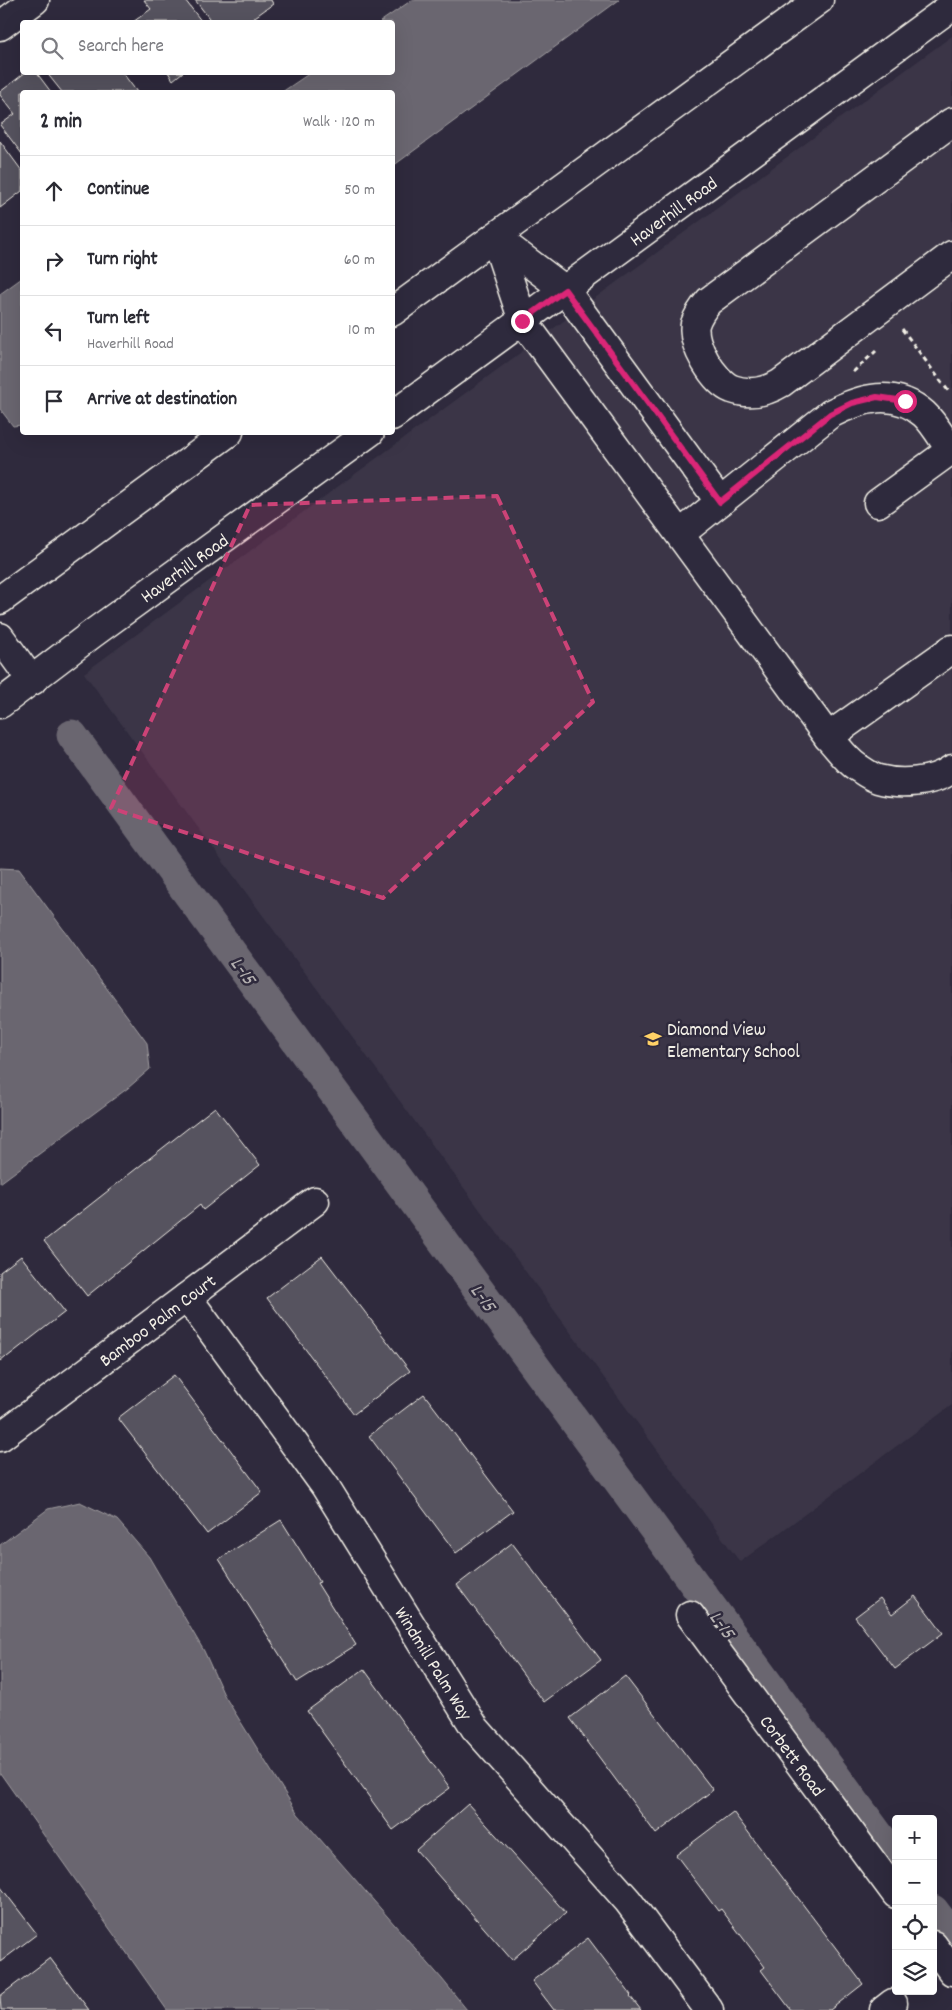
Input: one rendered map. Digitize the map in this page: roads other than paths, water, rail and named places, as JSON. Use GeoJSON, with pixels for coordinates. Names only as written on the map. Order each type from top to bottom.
{"type":"FeatureCollection","features":[{"type":"Feature","properties":{"kind":"street"},"geometry":{"type":"LineString","coordinates":[[0,26],[35,0]]}},
{"type":"Feature","properties":{"kind":"street"},"geometry":{"type":"LineString","coordinates":[[395,310],[819,0]]}},
{"type":"Feature","properties":{"kind":"street","name":"Haverhill Road"},"geometry":{"type":"LineString","coordinates":[[395,414],[952,6]]}},
{"type":"Feature","properties":{"kind":"street"},"geometry":{"type":"LineString","coordinates":[[952,122],[709,301],[700,312],[695,325],[695,338],[698,350],[718,377],[731,389],[752,392],[770,390],[952,255]]}},
{"type":"Feature","properties":{"kind":"street"},"geometry":{"type":"LineString","coordinates":[[495,237],[565,290],[720,502]]}},
{"type":"Feature","properties":{"kind":"street"},"geometry":{"type":"LineString","coordinates":[[495,237],[522,321],[828,737],[855,766],[877,779],[901,782],[924,780],[952,769]]}},
{"type":"Feature","properties":{"kind":"street"},"geometry":{"type":"LineString","coordinates":[[680,534],[830,414],[852,403],[877,397],[905,401],[925,415],[952,451],[878,503]]}},
{"type":"Feature","properties":{"kind":"street"},"geometry":{"type":"LineString","coordinates":[[0,600],[225,435]]}},
{"type":"Feature","properties":{"kind":"street","name":"Haverhill Road"},"geometry":{"type":"LineString","coordinates":[[0,704],[92,634],[366,435]]}},
{"type":"Feature","properties":{"kind":"street"},"geometry":{"type":"LineString","coordinates":[[0,638],[32,681]]}},
{"type":"Feature","properties":{"kind":"street"},"geometry":{"type":"LineString","coordinates":[[828,737],[952,649]]}},
{"type":"Feature","properties":{"kind":"street","name":"Bamboo Palm Court"},"geometry":{"type":"LineString","coordinates":[[0,1437],[315,1201]]}},
{"type":"Feature","properties":{"kind":"street","name":"Windmill Palm Way"},"geometry":{"type":"LineString","coordinates":[[187,1298],[325,1486],[476,1728],[628,1901],[709,2010]]}},
{"type":"Feature","properties":{"kind":"street","name":"Corbett Road"},"geometry":{"type":"LineString","coordinates":[[690,1615],[892,1889]]}},
{"type":"Feature","properties":{"kind":"street"},"geometry":{"type":"LineString","coordinates":[[937,1950],[952,1970]]}},
{"type":"Feature","properties":{"kind":"waterway","name":"L-15"},"geometry":{"type":"LineString","coordinates":[[72,735],[892,1854]]}},
{"type":"Feature","properties":{"kind":"waterway","name":"L-15"},"geometry":{"type":"LineString","coordinates":[[937,1915],[952,1935]]}},
{"type":"Feature","properties":{"kind":"place","name":"Diamond View Elementary School"},"geometry":{"type":"Point","coordinates":[653,1039]}}]}
